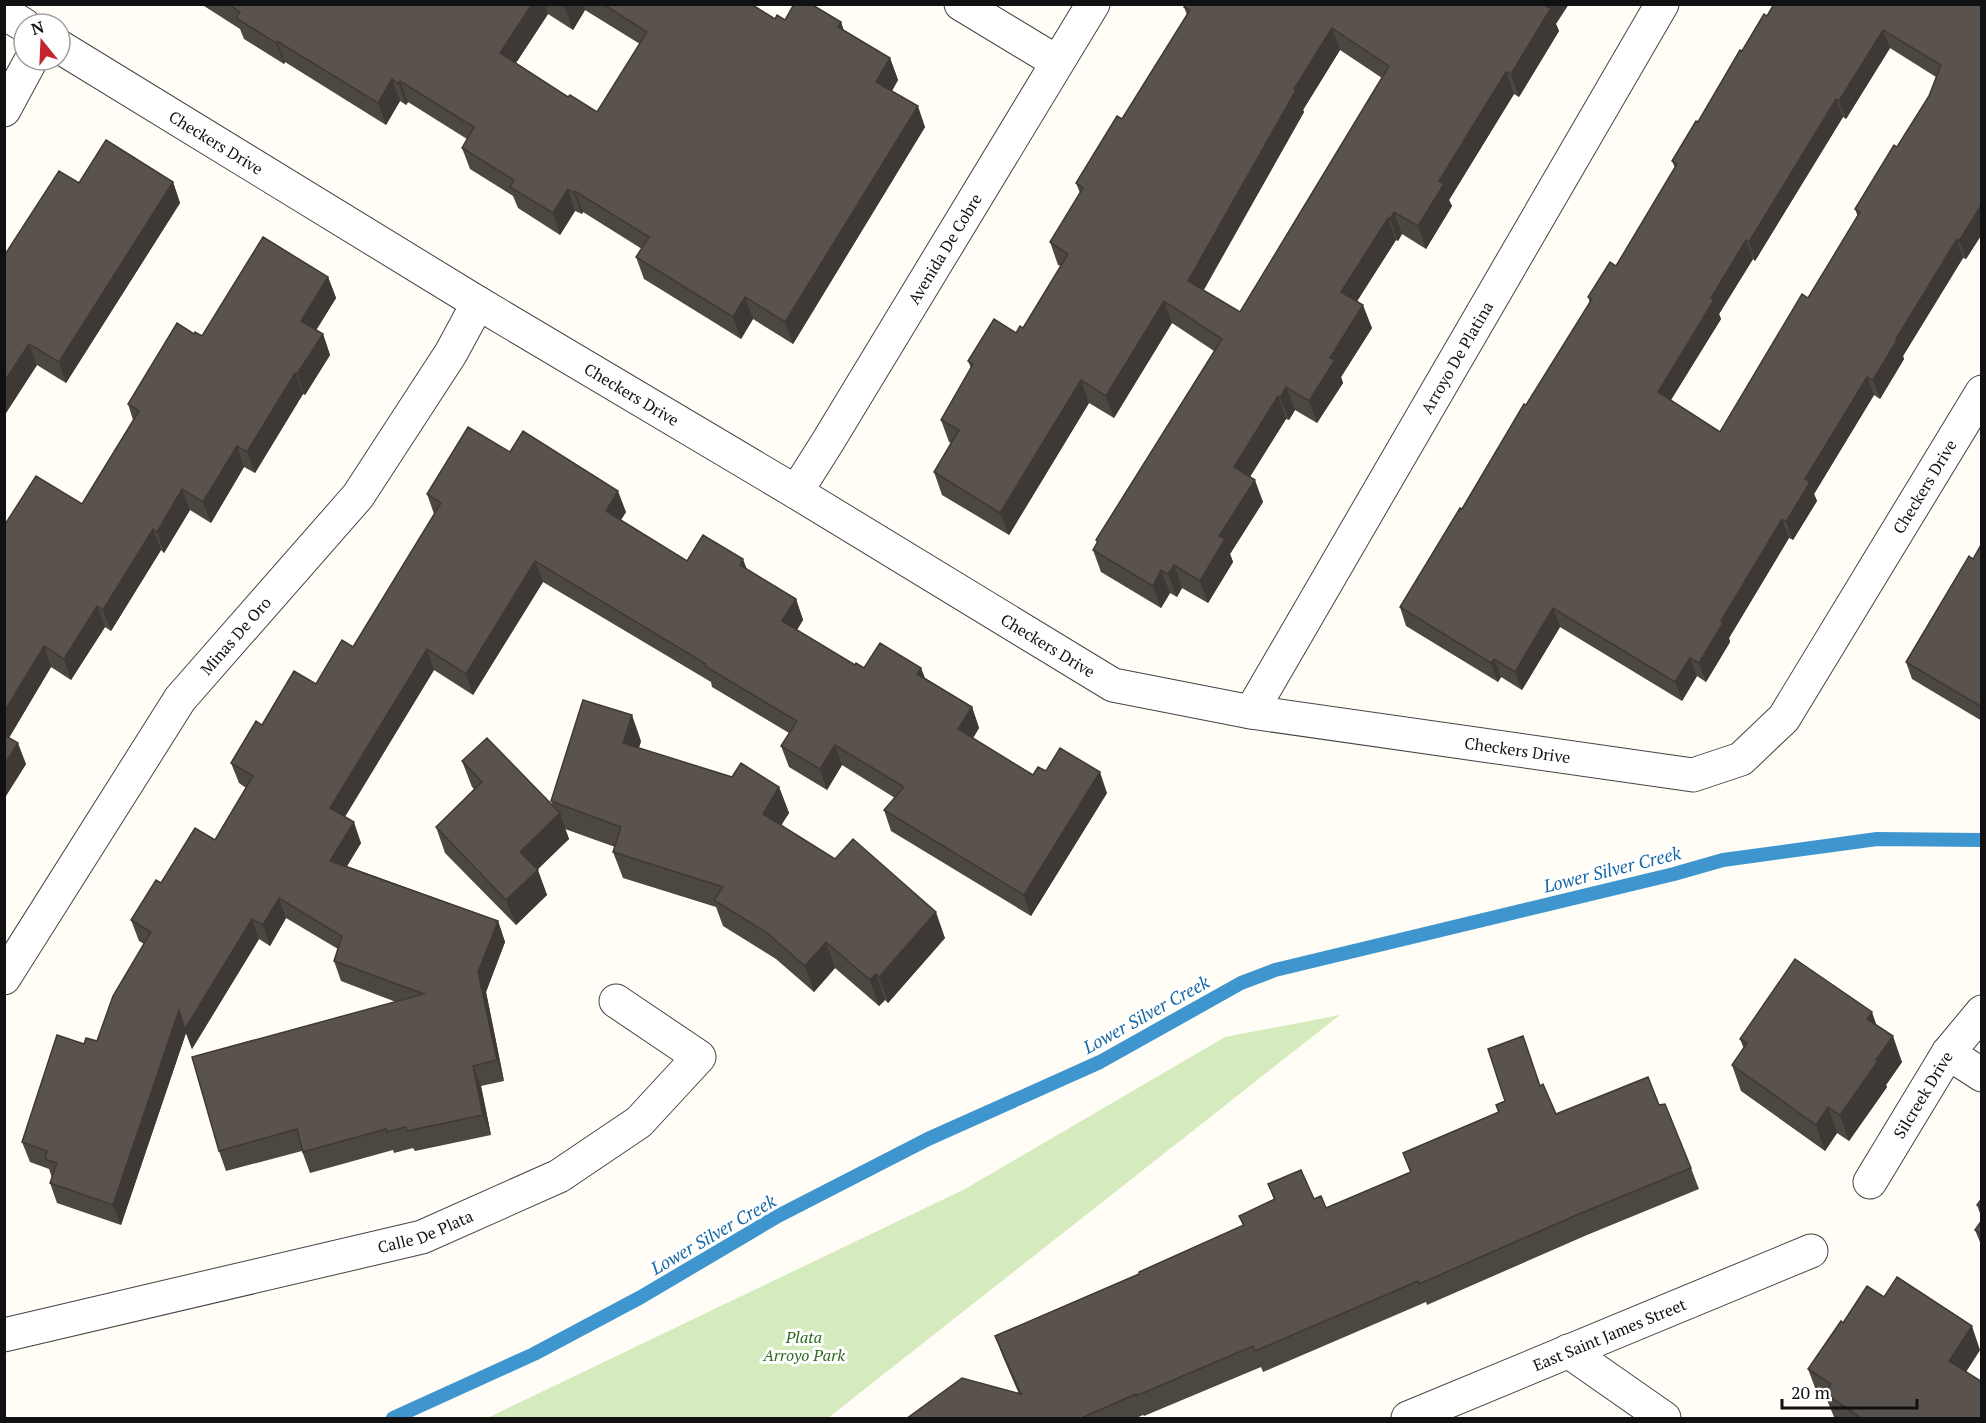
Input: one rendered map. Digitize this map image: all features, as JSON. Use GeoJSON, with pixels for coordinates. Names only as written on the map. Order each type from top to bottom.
{"type":"FeatureCollection","features":[{"type":"Feature","properties":{"kind":"street"},"geometry":{"type":"LineString","coordinates":[[961,4],[1057,62]]}},
{"type":"Feature","properties":{"kind":"street","name":"Avenida De Cobre"},"geometry":{"type":"LineString","coordinates":[[796,492],[1093,4]]}},
{"type":"Feature","properties":{"kind":"street","name":"Arroyo De Platina"},"geometry":{"type":"LineString","coordinates":[[1251,712],[1662,4]]}},
{"type":"Feature","properties":{"kind":"street","name":"Checkers Drive"},"geometry":{"type":"LineString","coordinates":[[72,54],[478,303],[796,492],[1113,685],[1251,712],[1693,776],[1741,759],[1784,718],[1982,392]]}},
{"type":"Feature","properties":{"kind":"street"},"geometry":{"type":"LineString","coordinates":[[4,110],[25,72]]}},
{"type":"Feature","properties":{"kind":"street","name":"Minas De Oro"},"geometry":{"type":"LineString","coordinates":[[4,978],[180,699],[358,496],[451,353],[478,303]]}},
{"type":"Feature","properties":{"kind":"street","name":"Calle De Plata"},"geometry":{"type":"LineString","coordinates":[[4,1335],[422,1237],[559,1176],[639,1122],[699,1057],[616,1000]]}},
{"type":"Feature","properties":{"kind":"street","name":"Silcreek Drive"},"geometry":{"type":"LineString","coordinates":[[1870,1182],[1948,1053],[1982,1012]]}},
{"type":"Feature","properties":{"kind":"street"},"geometry":{"type":"LineString","coordinates":[[1948,1053],[1982,1075]]}},
{"type":"Feature","properties":{"kind":"street","name":"East Saint James Street"},"geometry":{"type":"LineString","coordinates":[[1408,1419],[1811,1251]]}},
{"type":"Feature","properties":{"kind":"street"},"geometry":{"type":"LineString","coordinates":[[1568,1351],[1664,1419]]}},
{"type":"Feature","properties":{"kind":"green space","name":"Plata Arroyo Park"},"geometry":{"type":"Polygon","coordinates":[[[1340,1015],[828,1418],[487,1418],[965,1189],[1225,1037],[1340,1015]]]}},
{"type":"Feature","properties":{"kind":"building"},"geometry":{"type":"Polygon","coordinates":[[[228,4],[532,4],[500,53],[568,97],[570,95],[597,112],[647,32],[603,4],[751,4],[775,19],[777,15],[785,20],[794,4],[811,4],[841,22],[838,27],[890,58],[876,82],[918,106],[785,322],[745,297],[733,317],[636,257],[649,237],[575,191],[574,193],[568,189],[553,213],[510,187],[514,180],[462,148],[474,127],[400,81],[399,84],[392,79],[378,103],[236,18],[240,12],[228,4]]]}},
{"type":"Feature","properties":{"kind":"building"},"geometry":{"type":"Polygon","coordinates":[[[1186,4],[1547,4],[1546,6],[1551,8],[1511,74],[1506,72],[1439,181],[1444,184],[1418,226],[1394,212],[1341,292],[1363,305],[1330,358],[1335,360],[1309,401],[1286,387],[1280,398],[1278,396],[1234,467],[1255,480],[1219,536],[1225,539],[1200,581],[1174,565],[1168,574],[1161,570],[1153,586],[1093,550],[1098,541],[1096,540],[1222,339],[1164,301],[1106,396],[1081,380],[1000,513],[934,472],[959,430],[941,420],[973,364],[968,361],[994,319],[1016,333],[1020,326],[1023,328],[1068,254],[1050,242],[1083,188],[1076,183],[1117,116],[1122,119],[1190,10],[1184,7],[1186,4]],[[1332,28],[1294,89],[1296,90],[1188,281],[1240,312],[1389,66],[1332,28]]]}},
{"type":"Feature","properties":{"kind":"building"},"geometry":{"type":"Polygon","coordinates":[[[1774,4],[1982,4],[1982,204],[1959,241],[1957,239],[1873,380],[1867,377],[1805,479],[1810,482],[1786,522],[1782,519],[1721,621],[1723,623],[1699,663],[1690,658],[1675,682],[1553,608],[1515,672],[1494,659],[1491,663],[1400,607],[1460,508],[1462,509],[1524,404],[1526,405],[1592,299],[1588,297],[1610,262],[1616,266],[1677,164],[1672,161],[1740,50],[1742,51],[1764,14],[1767,16],[1774,4]],[[1883,30],[1839,101],[1836,99],[1749,242],[1746,240],[1711,298],[1714,300],[1658,392],[1720,432],[1802,294],[1808,298],[1860,212],[1855,209],[1894,145],[1897,147],[1929,96],[1941,65],[1883,30]]]}},
{"type":"Feature","properties":{"kind":"building"},"geometry":{"type":"Polygon","coordinates":[[[106,140],[173,182],[59,362],[29,344],[4,382],[4,256],[59,171],[79,183],[106,140]]]}},
{"type":"Feature","properties":{"kind":"building"},"geometry":{"type":"Polygon","coordinates":[[[263,237],[328,277],[301,321],[323,334],[297,374],[295,373],[247,452],[237,446],[203,502],[182,489],[157,532],[153,529],[103,610],[97,606],[64,659],[44,646],[4,712],[4,526],[36,476],[82,504],[139,411],[128,404],[177,323],[194,334],[195,332],[202,336],[263,237]]]}},
{"type":"Feature","properties":{"kind":"building"},"geometry":{"type":"Polygon","coordinates":[[[468,427],[510,452],[523,431],[618,491],[606,511],[687,561],[703,535],[743,559],[740,565],[796,599],[782,621],[855,665],[856,663],[864,668],[880,643],[921,668],[917,674],[972,707],[958,729],[1033,775],[1038,767],[1046,771],[1060,748],[1100,772],[1024,895],[884,810],[904,787],[835,745],[820,769],[781,746],[797,721],[535,561],[466,674],[427,649],[330,808],[354,822],[330,861],[498,921],[478,972],[497,1060],[473,1066],[483,1115],[407,1131],[406,1127],[387,1132],[386,1129],[303,1152],[297,1129],[219,1151],[192,1057],[424,994],[334,961],[342,936],[279,898],[263,925],[252,919],[185,1029],[179,1010],[113,1205],[50,1183],[57,1163],[45,1159],[47,1151],[22,1142],[57,1035],[84,1044],[86,1038],[97,1041],[113,996],[151,932],[131,920],[156,880],[161,883],[195,828],[215,840],[253,776],[231,763],[256,721],[262,725],[294,671],[316,684],[342,640],[353,647],[441,503],[427,494],[468,427]]]}},
{"type":"Feature","properties":{"kind":"building"},"geometry":{"type":"Polygon","coordinates":[[[1982,543],[1982,707],[1906,662],[1969,556],[1973,559],[1982,543]]]}},
{"type":"Feature","properties":{"kind":"building"},"geometry":{"type":"Polygon","coordinates":[[[583,700],[632,715],[623,743],[732,777],[741,763],[779,787],[763,814],[835,859],[853,839],[936,912],[879,977],[876,974],[870,980],[826,942],[805,966],[767,933],[714,900],[723,887],[613,852],[621,827],[551,801],[583,700]]]}},
{"type":"Feature","properties":{"kind":"building"},"geometry":{"type":"Polygon","coordinates":[[[4,735],[18,743],[4,765],[4,735]]]}},
{"type":"Feature","properties":{"kind":"building"},"geometry":{"type":"Polygon","coordinates":[[[487,738],[560,813],[520,852],[538,870],[506,900],[436,827],[482,782],[462,761],[487,738]]]}},
{"type":"Feature","properties":{"kind":"building"},"geometry":{"type":"Polygon","coordinates":[[[1795,959],[1872,1012],[1867,1019],[1893,1036],[1840,1115],[1828,1107],[1816,1125],[1732,1065],[1747,1043],[1740,1039],[1795,959]]]}},
{"type":"Feature","properties":{"kind":"building"},"geometry":{"type":"Polygon","coordinates":[[[1523,1036],[1540,1086],[1543,1084],[1556,1114],[1648,1077],[1659,1105],[1665,1104],[1691,1168],[1419,1284],[1418,1281],[1255,1351],[1253,1346],[1079,1419],[906,1419],[962,1378],[1021,1394],[995,1336],[1139,1274],[1139,1272],[1244,1225],[1239,1216],[1275,1199],[1268,1184],[1301,1170],[1314,1199],[1321,1196],[1326,1208],[1411,1172],[1403,1153],[1499,1112],[1496,1105],[1505,1101],[1488,1049],[1523,1036]]]}},
{"type":"Feature","properties":{"kind":"building"},"geometry":{"type":"Polygon","coordinates":[[[1982,1198],[1982,1208],[1977,1205],[1982,1198]]]}},
{"type":"Feature","properties":{"kind":"building"},"geometry":{"type":"Polygon","coordinates":[[[1982,1220],[1982,1234],[1975,1230],[1982,1220]]]}},
{"type":"Feature","properties":{"kind":"building"},"geometry":{"type":"Polygon","coordinates":[[[1897,1277],[1972,1326],[1949,1361],[1982,1382],[1982,1419],[1863,1419],[1825,1393],[1831,1384],[1808,1369],[1841,1321],[1843,1323],[1867,1286],[1884,1297],[1897,1277]]]}},
{"type":"Feature","properties":{"kind":"waterway","name":"Lower Silver Creek"},"geometry":{"type":"LineString","coordinates":[[393,1418],[534,1354],[641,1297],[778,1216],[928,1139],[1100,1062],[1241,983],[1275,970],[1674,874],[1723,860],[1877,839],[1982,840]]}}]}
